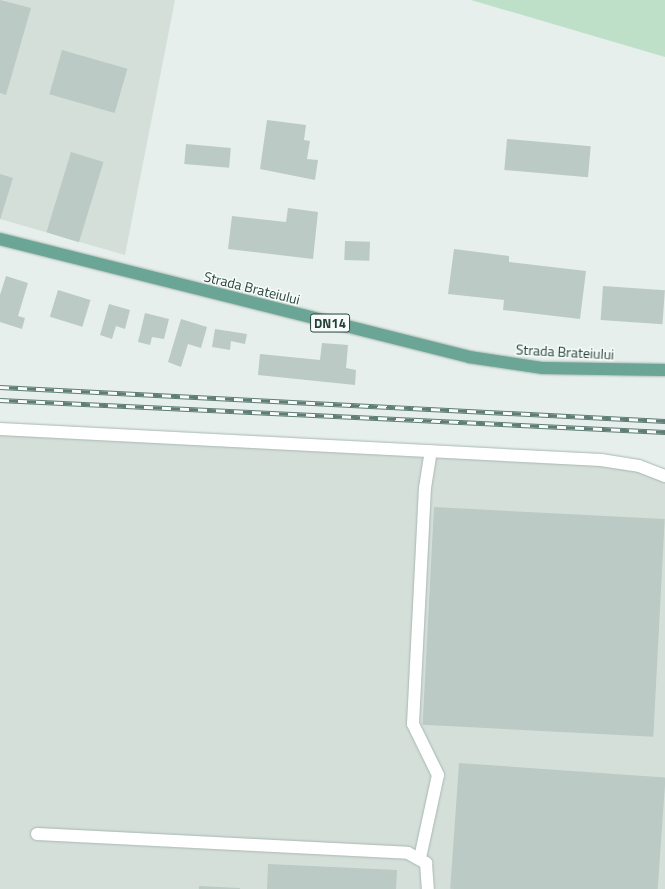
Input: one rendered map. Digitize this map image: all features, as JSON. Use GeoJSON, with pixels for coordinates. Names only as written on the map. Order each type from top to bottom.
{"type":"FeatureCollection","features":[{"type":"Feature","properties":{"kind":"main road","name":"Strada Brateiului"},"geometry":{"type":"LineString","coordinates":[[0,239],[499,363],[543,368],[665,370]]}},
{"type":"Feature","properties":{"kind":"lane"},"geometry":{"type":"LineString","coordinates":[[0,429],[601,460],[639,466],[665,476]]}},
{"type":"Feature","properties":{"kind":"lane"},"geometry":{"type":"LineString","coordinates":[[428,889],[429,876],[420,858],[438,775],[413,724],[425,488],[431,452]]}},
{"type":"Feature","properties":{"kind":"lane"},"geometry":{"type":"LineString","coordinates":[[37,834],[337,848],[408,853],[420,858]]}},
{"type":"Feature","properties":{"kind":"shaded area"},"geometry":{"type":"Polygon","coordinates":[[[0,0],[175,0],[125,255],[0,219],[0,0]]]}},
{"type":"Feature","properties":{"kind":"shaded area"},"geometry":{"type":"Polygon","coordinates":[[[0,429],[601,460],[665,476],[665,889],[0,889],[0,429]]]}},
{"type":"Feature","properties":{"kind":"green space"},"geometry":{"type":"Polygon","coordinates":[[[471,0],[665,0],[665,57],[471,0]]]}},
{"type":"Feature","properties":{"kind":"building"},"geometry":{"type":"Polygon","coordinates":[[[0,0],[31,8],[6,95],[0,93],[0,0]]]}},
{"type":"Feature","properties":{"kind":"building"},"geometry":{"type":"Polygon","coordinates":[[[62,50],[127,69],[115,113],[49,94],[62,50]]]}},
{"type":"Feature","properties":{"kind":"building"},"geometry":{"type":"Polygon","coordinates":[[[267,120],[306,125],[304,140],[310,141],[307,159],[318,160],[315,180],[260,169],[267,120]]]}},
{"type":"Feature","properties":{"kind":"building"},"geometry":{"type":"Polygon","coordinates":[[[507,139],[591,146],[588,177],[504,170],[507,139]]]}},
{"type":"Feature","properties":{"kind":"building"},"geometry":{"type":"Polygon","coordinates":[[[186,144],[231,148],[229,168],[184,164],[186,144]]]}},
{"type":"Feature","properties":{"kind":"building"},"geometry":{"type":"Polygon","coordinates":[[[71,152],[104,162],[79,242],[46,232],[71,152]]]}},
{"type":"Feature","properties":{"kind":"building"},"geometry":{"type":"Polygon","coordinates":[[[0,174],[13,178],[0,220],[0,174]]]}},
{"type":"Feature","properties":{"kind":"building"},"geometry":{"type":"Polygon","coordinates":[[[288,208],[318,212],[313,259],[228,249],[232,216],[286,222],[288,208]]]}},
{"type":"Feature","properties":{"kind":"building"},"geometry":{"type":"Polygon","coordinates":[[[345,241],[370,242],[369,261],[344,260],[345,241]]]}},
{"type":"Feature","properties":{"kind":"building"},"geometry":{"type":"Polygon","coordinates":[[[454,249],[509,256],[509,262],[586,271],[580,319],[503,310],[504,300],[448,294],[454,249]]]}},
{"type":"Feature","properties":{"kind":"building"},"geometry":{"type":"Polygon","coordinates":[[[6,276],[28,283],[18,316],[25,318],[22,329],[0,322],[0,295],[6,276]]]}},
{"type":"Feature","properties":{"kind":"building"},"geometry":{"type":"Polygon","coordinates":[[[603,286],[665,290],[662,324],[601,320],[603,286]]]}},
{"type":"Feature","properties":{"kind":"building"},"geometry":{"type":"Polygon","coordinates":[[[58,290],[91,300],[82,327],[50,317],[58,290]]]}},
{"type":"Feature","properties":{"kind":"building"},"geometry":{"type":"Polygon","coordinates":[[[109,304],[130,310],[125,329],[116,326],[112,339],[100,335],[109,304]]]}},
{"type":"Feature","properties":{"kind":"building"},"geometry":{"type":"Polygon","coordinates":[[[145,313],[169,319],[164,339],[152,337],[150,345],[138,342],[145,313]]]}},
{"type":"Feature","properties":{"kind":"building"},"geometry":{"type":"Polygon","coordinates":[[[181,319],[207,327],[201,348],[188,344],[181,367],[168,362],[181,319]]]}},
{"type":"Feature","properties":{"kind":"building"},"geometry":{"type":"Polygon","coordinates":[[[215,329],[247,334],[245,344],[231,341],[230,350],[212,347],[215,329]]]}},
{"type":"Feature","properties":{"kind":"building"},"geometry":{"type":"Polygon","coordinates":[[[322,343],[348,345],[346,368],[356,370],[355,385],[258,375],[260,354],[320,360],[322,343]]]}},
{"type":"Feature","properties":{"kind":"building"},"geometry":{"type":"Polygon","coordinates":[[[434,507],[665,519],[653,737],[423,725],[434,507]]]}},
{"type":"Feature","properties":{"kind":"building"},"geometry":{"type":"Polygon","coordinates":[[[459,763],[665,777],[658,889],[450,889],[459,763]]]}},
{"type":"Feature","properties":{"kind":"building"},"geometry":{"type":"Polygon","coordinates":[[[268,864],[397,870],[396,889],[267,889],[268,864]]]}},
{"type":"Feature","properties":{"kind":"building"},"geometry":{"type":"Polygon","coordinates":[[[199,886],[240,888],[240,889],[199,889],[199,886]]]}},
{"type":"Feature","properties":{"kind":"railway"},"geometry":{"type":"LineString","coordinates":[[0,387],[665,421]]}},
{"type":"Feature","properties":{"kind":"railway"},"geometry":{"type":"LineString","coordinates":[[0,400],[665,432]]}}]}
